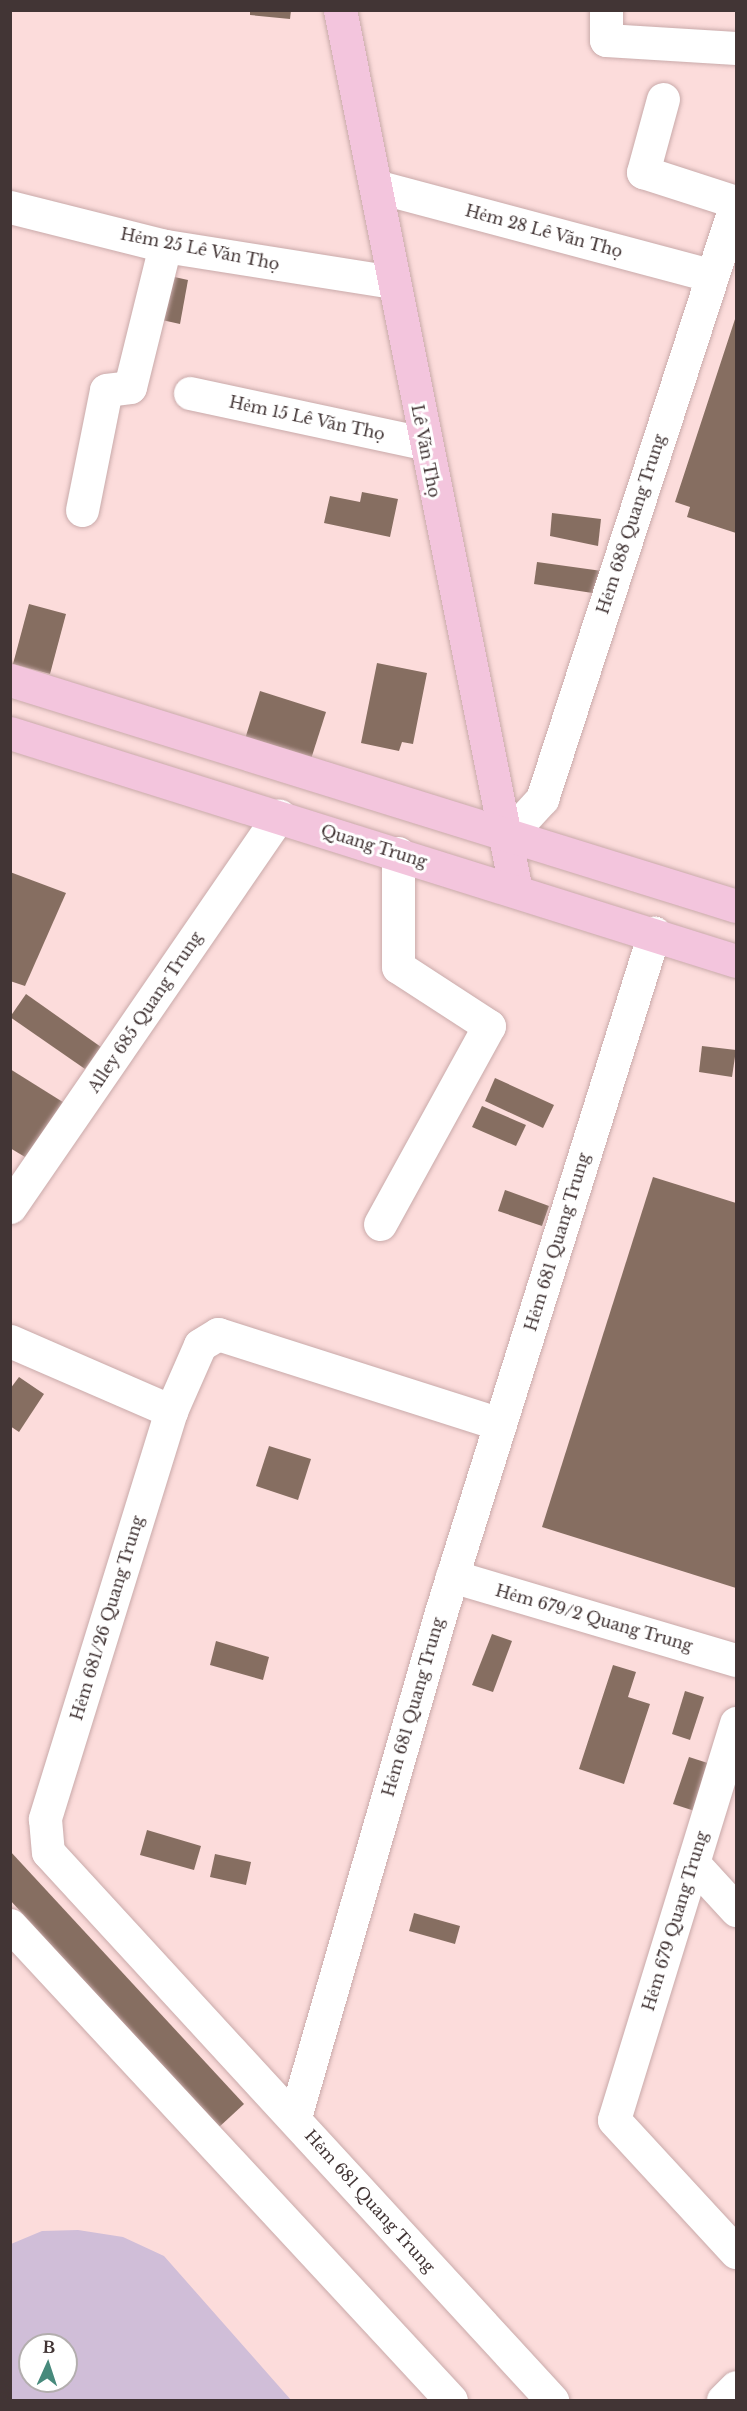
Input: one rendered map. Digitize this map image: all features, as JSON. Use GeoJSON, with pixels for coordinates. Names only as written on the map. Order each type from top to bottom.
{"type":"FeatureCollection","features":[{"type":"Feature","properties":{"kind":"main road","name":"Lê Văn Thọ"},"geometry":{"type":"LineString","coordinates":[[340,10],[379,187],[392,282],[490,771],[509,835],[516,891]]}},
{"type":"Feature","properties":{"kind":"main road"},"geometry":{"type":"LineString","coordinates":[[10,680],[736,906]]}},
{"type":"Feature","properties":{"kind":"main road","name":"Quang Trung"},"geometry":{"type":"LineString","coordinates":[[12,737],[279,816],[654,933],[736,961]]}},
{"type":"Feature","properties":{"kind":"street"},"geometry":{"type":"LineString","coordinates":[[606,10],[606,39],[736,48]]}},
{"type":"Feature","properties":{"kind":"street"},"geometry":{"type":"LineString","coordinates":[[663,99],[644,171],[736,203]]}},
{"type":"Feature","properties":{"kind":"street","name":"Hẻm 28 Lê Văn Thọ"},"geometry":{"type":"LineString","coordinates":[[379,187],[709,275]]}},
{"type":"Feature","properties":{"kind":"street","name":"Hẻm 688 Quang Trung"},"geometry":{"type":"LineString","coordinates":[[509,835],[542,799],[709,275],[736,203]]}},
{"type":"Feature","properties":{"kind":"street","name":"Hẻm 25 Lê Văn Thọ"},"geometry":{"type":"LineString","coordinates":[[10,207],[165,246],[392,282]]}},
{"type":"Feature","properties":{"kind":"street"},"geometry":{"type":"LineString","coordinates":[[82,510],[106,390],[130,387],[165,246]]}},
{"type":"Feature","properties":{"kind":"street","name":"Hẻm 15 Lê Văn Thọ"},"geometry":{"type":"LineString","coordinates":[[190,393],[424,443]]}},
{"type":"Feature","properties":{"kind":"street","name":"Alley 685 Quang Trung"},"geometry":{"type":"LineString","coordinates":[[10,1207],[279,816]]}},
{"type":"Feature","properties":{"kind":"street"},"geometry":{"type":"LineString","coordinates":[[380,1224],[489,1026],[399,967],[398,854]]}},
{"type":"Feature","properties":{"kind":"street","name":"Hẻm 681 Quang Trung"},"geometry":{"type":"LineString","coordinates":[[552,2400],[295,2117],[452,1576],[654,933]]}},
{"type":"Feature","properties":{"kind":"street","name":"Hẻm 681/26 Quang Trung"},"geometry":{"type":"LineString","coordinates":[[295,2117],[48,1852],[45,1820],[171,1411],[200,1345],[218,1334],[500,1424]]}},
{"type":"Feature","properties":{"kind":"street"},"geometry":{"type":"LineString","coordinates":[[10,1341],[171,1411]]}},
{"type":"Feature","properties":{"kind":"street","name":"Hẻm 679/2 Quang Trung"},"geometry":{"type":"LineString","coordinates":[[452,1576],[736,1660]]}},
{"type":"Feature","properties":{"kind":"street","name":"Hẻm 679 Quang Trung"},"geometry":{"type":"LineString","coordinates":[[736,1723],[614,2120],[736,2252]]}},
{"type":"Feature","properties":{"kind":"street"},"geometry":{"type":"LineString","coordinates":[[693,1863],[736,1910]]}},
{"type":"Feature","properties":{"kind":"street"},"geometry":{"type":"LineString","coordinates":[[10,1925],[451,2400]]}},
{"type":"Feature","properties":{"kind":"street"},"geometry":{"type":"LineString","coordinates":[[723,2400],[736,2387]]}},
{"type":"Feature","properties":{"kind":"shaded area"},"geometry":{"type":"Polygon","coordinates":[[[78,2230],[123,2237],[164,2256],[291,2400],[11,2400],[11,2244],[42,2231],[78,2230]]]}},
{"type":"Feature","properties":{"kind":"building"},"geometry":{"type":"Polygon","coordinates":[[[250,10],[291,10],[290,19],[250,15],[250,10]]]}},
{"type":"Feature","properties":{"kind":"building"},"geometry":{"type":"Polygon","coordinates":[[[170,276],[188,280],[180,324],[162,320],[170,276]]]}},
{"type":"Feature","properties":{"kind":"building"},"geometry":{"type":"Polygon","coordinates":[[[736,316],[736,533],[687,517],[690,507],[675,502],[736,316]]]}},
{"type":"Feature","properties":{"kind":"building"},"geometry":{"type":"Polygon","coordinates":[[[362,492],[398,499],[390,537],[324,523],[330,496],[360,502],[362,492]]]}},
{"type":"Feature","properties":{"kind":"building"},"geometry":{"type":"Polygon","coordinates":[[[552,513],[601,519],[598,546],[550,536],[552,513]]]}},
{"type":"Feature","properties":{"kind":"building"},"geometry":{"type":"Polygon","coordinates":[[[537,562],[602,571],[599,594],[534,584],[537,562]]]}},
{"type":"Feature","properties":{"kind":"building"},"geometry":{"type":"Polygon","coordinates":[[[29,604],[66,614],[50,674],[13,664],[29,604]]]}},
{"type":"Feature","properties":{"kind":"building"},"geometry":{"type":"Polygon","coordinates":[[[377,663],[427,673],[413,744],[402,742],[399,751],[361,743],[377,663]]]}},
{"type":"Feature","properties":{"kind":"building"},"geometry":{"type":"Polygon","coordinates":[[[260,691],[326,712],[311,759],[245,739],[260,691]]]}},
{"type":"Feature","properties":{"kind":"building"},"geometry":{"type":"Polygon","coordinates":[[[10,872],[66,893],[25,986],[10,981],[10,872]]]}},
{"type":"Feature","properties":{"kind":"building"},"geometry":{"type":"Polygon","coordinates":[[[26,994],[101,1047],[85,1069],[10,1017],[26,994]]]}},
{"type":"Feature","properties":{"kind":"building"},"geometry":{"type":"Polygon","coordinates":[[[702,1046],[736,1050],[732,1077],[699,1072],[702,1046]]]}},
{"type":"Feature","properties":{"kind":"building"},"geometry":{"type":"Polygon","coordinates":[[[10,1069],[66,1104],[30,1160],[10,1148],[10,1069]]]}},
{"type":"Feature","properties":{"kind":"building"},"geometry":{"type":"Polygon","coordinates":[[[495,1078],[554,1105],[543,1128],[485,1101],[495,1078]]]}},
{"type":"Feature","properties":{"kind":"building"},"geometry":{"type":"Polygon","coordinates":[[[482,1106],[526,1125],[516,1146],[472,1127],[482,1106]]]}},
{"type":"Feature","properties":{"kind":"building"},"geometry":{"type":"Polygon","coordinates":[[[653,1177],[736,1203],[736,1588],[542,1527],[653,1177]]]}},
{"type":"Feature","properties":{"kind":"building"},"geometry":{"type":"Polygon","coordinates":[[[505,1190],[549,1206],[542,1226],[498,1211],[505,1190]]]}},
{"type":"Feature","properties":{"kind":"building"},"geometry":{"type":"Polygon","coordinates":[[[19,1377],[44,1394],[19,1432],[10,1426],[10,1389],[19,1377]]]}},
{"type":"Feature","properties":{"kind":"building"},"geometry":{"type":"Polygon","coordinates":[[[269,1446],[311,1459],[298,1500],[256,1486],[269,1446]]]}},
{"type":"Feature","properties":{"kind":"building"},"geometry":{"type":"Polygon","coordinates":[[[492,1634],[512,1641],[493,1692],[472,1685],[492,1634]]]}},
{"type":"Feature","properties":{"kind":"building"},"geometry":{"type":"Polygon","coordinates":[[[216,1641],[269,1657],[263,1680],[210,1665],[216,1641]]]}},
{"type":"Feature","properties":{"kind":"building"},"geometry":{"type":"Polygon","coordinates":[[[613,1665],[636,1672],[628,1697],[650,1704],[624,1784],[579,1769],[613,1665]]]}},
{"type":"Feature","properties":{"kind":"building"},"geometry":{"type":"Polygon","coordinates":[[[685,1691],[704,1697],[690,1740],[672,1734],[685,1691]]]}},
{"type":"Feature","properties":{"kind":"building"},"geometry":{"type":"Polygon","coordinates":[[[689,1757],[720,1767],[704,1814],[673,1804],[689,1757]]]}},
{"type":"Feature","properties":{"kind":"building"},"geometry":{"type":"Polygon","coordinates":[[[147,1830],[201,1846],[194,1870],[140,1855],[147,1830]]]}},
{"type":"Feature","properties":{"kind":"building"},"geometry":{"type":"Polygon","coordinates":[[[10,1851],[244,2104],[218,2128],[10,1900],[10,1851]]]}},
{"type":"Feature","properties":{"kind":"building"},"geometry":{"type":"Polygon","coordinates":[[[215,1854],[251,1862],[246,1885],[210,1877],[215,1854]]]}},
{"type":"Feature","properties":{"kind":"building"},"geometry":{"type":"Polygon","coordinates":[[[414,1913],[460,1926],[455,1944],[409,1931],[414,1913]]]}}]}
